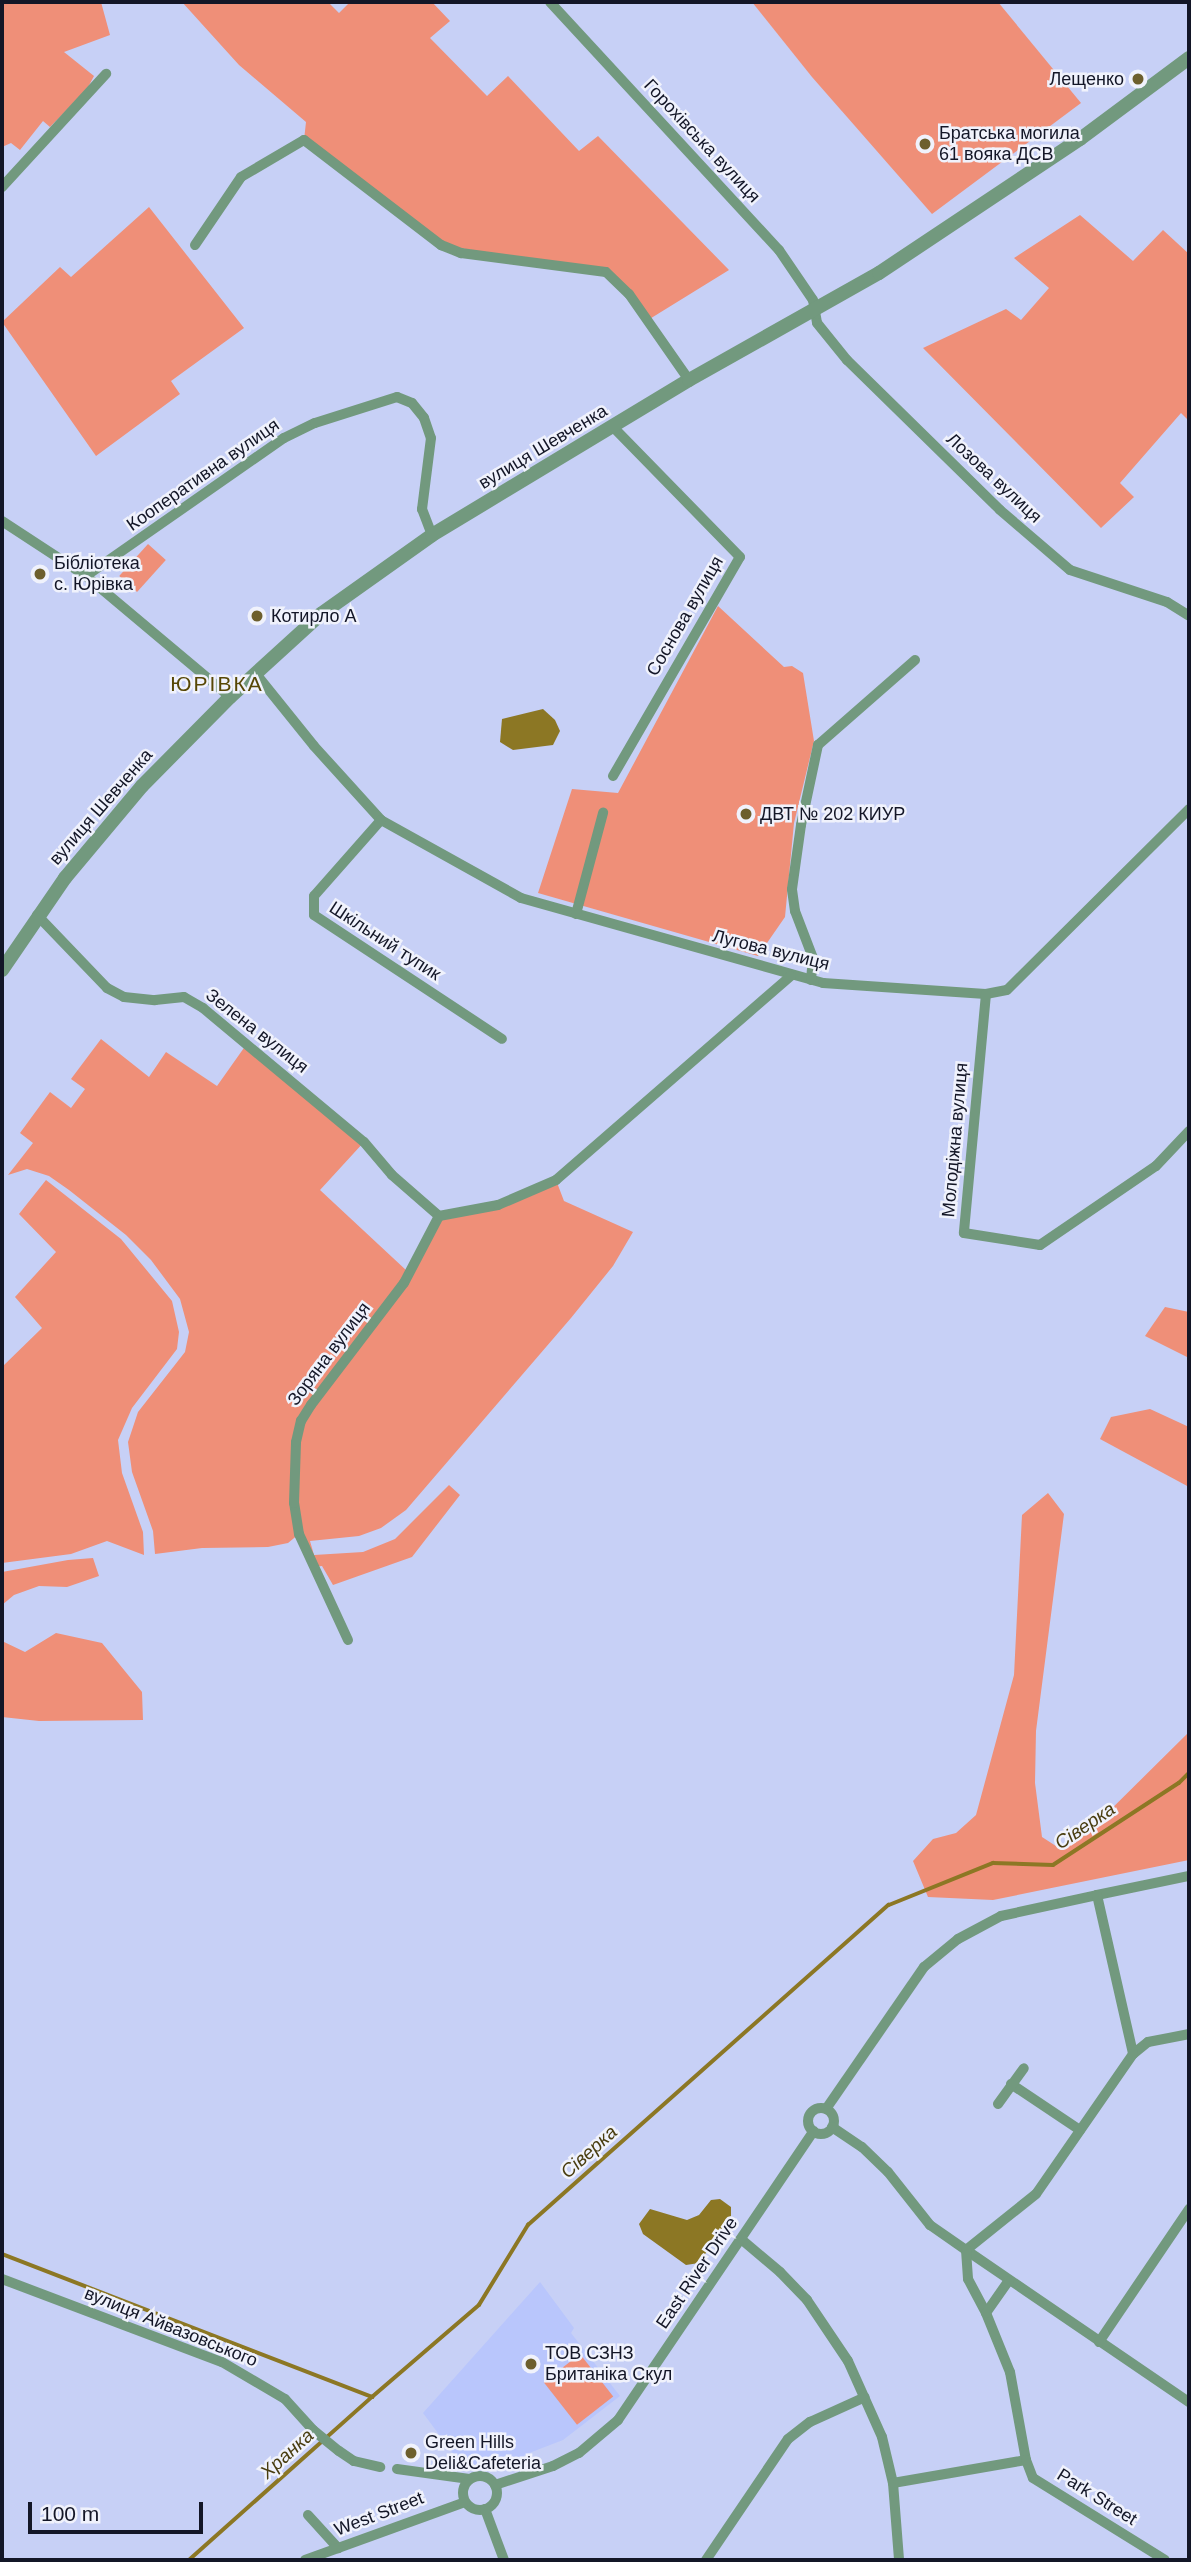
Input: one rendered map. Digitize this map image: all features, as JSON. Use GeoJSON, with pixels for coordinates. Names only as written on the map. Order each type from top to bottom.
{"type":"FeatureCollection","features":[{"type":"Feature","properties":{"kind":"street","name":"Горохівська вулиця"},"geometry":{"type":"LineString","coordinates":[[550,2],[779,250],[813,300],[814,313]]}},
{"type":"Feature","properties":{"kind":"street","name":"вулиця Шевченка"},"geometry":{"type":"LineString","coordinates":[[2,970],[37,915],[142,786],[230,697],[321,614],[432,535],[614,428],[689,380],[814,313],[879,273],[1080,139],[1189,58]]}},
{"type":"Feature","properties":{"kind":"street"},"geometry":{"type":"LineString","coordinates":[[2,187],[106,74]]}},
{"type":"Feature","properties":{"kind":"street"},"geometry":{"type":"LineString","coordinates":[[195,245],[241,177],[304,140],[441,246],[461,253],[606,272],[629,294],[689,380]]}},
{"type":"Feature","properties":{"kind":"street","name":"Лозова вулиця"},"geometry":{"type":"LineString","coordinates":[[814,313],[817,323],[847,360],[1000,510],[1070,570],[1155,598],[1189,616]]}},
{"type":"Feature","properties":{"kind":"street","name":"Кооперативна вулиця"},"geometry":{"type":"LineString","coordinates":[[86,576],[284,438],[315,423],[397,397],[412,403],[424,418],[431,438],[422,509],[432,535]]}},
{"type":"Feature","properties":{"kind":"street","name":"Соснова вулиця"},"geometry":{"type":"LineString","coordinates":[[613,776],[740,557],[614,428]]}},
{"type":"Feature","properties":{"kind":"street"},"geometry":{"type":"LineString","coordinates":[[2,521],[86,576],[230,697]]}},
{"type":"Feature","properties":{"kind":"street"},"geometry":{"type":"LineString","coordinates":[[811,980],[813,958],[795,911],[792,889],[801,825],[818,745],[915,660]]}},
{"type":"Feature","properties":{"kind":"street","name":"Лугова вулиця"},"geometry":{"type":"LineString","coordinates":[[256,674],[314,746],[381,820],[521,898],[811,980],[986,994],[1007,990],[1189,809]]}},
{"type":"Feature","properties":{"kind":"street"},"geometry":{"type":"LineString","coordinates":[[576,914],[603,813]]}},
{"type":"Feature","properties":{"kind":"street","name":"Шкільний тупик"},"geometry":{"type":"LineString","coordinates":[[381,820],[314,896],[314,915],[502,1039]]}},
{"type":"Feature","properties":{"kind":"street","name":"Зелена вулиця"},"geometry":{"type":"LineString","coordinates":[[37,915],[107,988],[124,996],[155,1000],[184,997],[203,1008],[364,1142],[392,1175],[439,1216]]}},
{"type":"Feature","properties":{"kind":"street"},"geometry":{"type":"LineString","coordinates":[[439,1216],[498,1205],[556,1181],[791,976]]}},
{"type":"Feature","properties":{"kind":"street","name":"Молодіжна вулиця"},"geometry":{"type":"LineString","coordinates":[[986,994],[964,1233],[1040,1245],[1156,1166],[1189,1131]]}},
{"type":"Feature","properties":{"kind":"street","name":"Зоряна вулиця"},"geometry":{"type":"LineString","coordinates":[[348,1640],[299,1534],[295,1503],[296,1443],[301,1421],[310,1405],[404,1283],[439,1216]]}},
{"type":"Feature","properties":{"kind":"street"},"geometry":{"type":"LineString","coordinates":[[826,2109],[923,1967],[958,1939],[1001,1916],[1189,1876]]}},
{"type":"Feature","properties":{"kind":"street"},"geometry":{"type":"LineString","coordinates":[[1097,1895],[1133,2054]]}},
{"type":"Feature","properties":{"kind":"street"},"geometry":{"type":"LineString","coordinates":[[966,2249],[1036,2194],[1133,2054],[1148,2042],[1189,2034]]}},
{"type":"Feature","properties":{"kind":"street"},"geometry":{"type":"LineString","coordinates":[[998,2104],[1024,2068]]}},
{"type":"Feature","properties":{"kind":"street"},"geometry":{"type":"LineString","coordinates":[[1011,2084],[1080,2130]]}},
{"type":"Feature","properties":{"kind":"street"},"geometry":{"type":"LineString","coordinates":[[826,2109],[832,2115],[832,2127],[821,2134],[814,2131],[809,2125],[811,2113],[826,2109]]}},
{"type":"Feature","properties":{"kind":"street"},"geometry":{"type":"LineString","coordinates":[[832,2127],[862,2147],[888,2172],[930,2225],[1008,2281],[1189,2402]]}},
{"type":"Feature","properties":{"kind":"street","name":"Еаst Rіvеr Drive"},"geometry":{"type":"LineString","coordinates":[[495,2486],[527,2477],[571,2457],[618,2420],[814,2131]]}},
{"type":"Feature","properties":{"kind":"street"},"geometry":{"type":"LineString","coordinates":[[1099,2342],[1189,2209]]}},
{"type":"Feature","properties":{"kind":"street"},"geometry":{"type":"LineString","coordinates":[[741,2239],[780,2272],[807,2300],[848,2361],[881,2437],[893,2483],[899,2560]]}},
{"type":"Feature","properties":{"kind":"street"},"geometry":{"type":"LineString","coordinates":[[893,2483],[1026,2460],[1010,2372],[986,2313],[968,2279],[966,2249]]}},
{"type":"Feature","properties":{"kind":"street"},"geometry":{"type":"LineString","coordinates":[[986,2313],[1008,2281]]}},
{"type":"Feature","properties":{"kind":"street","name":"вулиця Айвазовського"},"geometry":{"type":"LineString","coordinates":[[3,2283],[222,2362],[285,2399],[313,2430],[354,2461],[380,2467]]}},
{"type":"Feature","properties":{"kind":"street"},"geometry":{"type":"LineString","coordinates":[[706,2560],[788,2439],[810,2422],[865,2397]]}},
{"type":"Feature","properties":{"kind":"street","name":"Park Street"},"geometry":{"type":"LineString","coordinates":[[1026,2460],[1033,2478],[1165,2560]]}},
{"type":"Feature","properties":{"kind":"street"},"geometry":{"type":"LineString","coordinates":[[397,2469],[469,2479],[483,2476],[495,2486],[496,2497],[485,2509]]}},
{"type":"Feature","properties":{"kind":"street"},"geometry":{"type":"LineString","coordinates":[[469,2479],[463,2490],[465,2502],[471,2508],[485,2509]]}},
{"type":"Feature","properties":{"kind":"street","name":"West Street"},"geometry":{"type":"LineString","coordinates":[[305,2560],[465,2502]]}},
{"type":"Feature","properties":{"kind":"street"},"geometry":{"type":"LineString","coordinates":[[485,2509],[503,2560]]}},
{"type":"Feature","properties":{"kind":"street"},"geometry":{"type":"LineString","coordinates":[[308,2515],[338,2548]]}},
{"type":"Feature","properties":{"kind":"shaded area"},"geometry":{"type":"Polygon","coordinates":[[[2,2],[101,2],[110,35],[64,52],[94,76],[87,89],[50,127],[43,121],[20,150],[11,143],[2,147],[2,2]]]}},
{"type":"Feature","properties":{"kind":"shaded area"},"geometry":{"type":"Polygon","coordinates":[[[182,2],[328,2],[339,13],[350,2],[432,2],[450,21],[430,38],[487,96],[508,76],[579,151],[598,136],[729,270],[648,320],[606,272],[441,245],[304,140],[306,122],[239,65],[182,2]]]}},
{"type":"Feature","properties":{"kind":"shaded area"},"geometry":{"type":"Polygon","coordinates":[[[752,2],[998,2],[1081,103],[932,214],[812,77],[752,2]]]}},
{"type":"Feature","properties":{"kind":"shaded area"},"geometry":{"type":"Polygon","coordinates":[[[149,207],[244,328],[171,381],[180,394],[96,456],[2,322],[60,267],[71,277],[149,207]]]}},
{"type":"Feature","properties":{"kind":"shaded area"},"geometry":{"type":"Polygon","coordinates":[[[1080,215],[1133,261],[1163,230],[1189,254],[1189,421],[1181,413],[1120,483],[1134,497],[1101,528],[923,348],[1006,309],[1021,320],[1049,288],[1014,258],[1080,215]]]}},
{"type":"Feature","properties":{"kind":"shaded area"},"geometry":{"type":"Polygon","coordinates":[[[148,544],[166,560],[137,592],[119,576],[148,544]]]}},
{"type":"Feature","properties":{"kind":"shaded area"},"geometry":{"type":"Polygon","coordinates":[[[718,606],[784,667],[792,666],[803,673],[814,741],[794,823],[785,917],[758,956],[538,893],[572,789],[618,793],[718,606]]]}},
{"type":"Feature","properties":{"kind":"shaded area"},"geometry":{"type":"Polygon","coordinates":[[[543,709],[555,720],[560,731],[553,745],[513,750],[500,742],[502,719],[543,709]]]}},
{"type":"Feature","properties":{"kind":"shaded area"},"geometry":{"type":"Polygon","coordinates":[[[101,1039],[149,1077],[166,1052],[217,1086],[246,1045],[364,1142],[320,1190],[407,1271],[439,1216],[498,1205],[556,1180],[564,1201],[633,1232],[613,1266],[571,1318],[406,1510],[381,1528],[359,1536],[310,1541],[314,1555],[363,1552],[395,1539],[449,1485],[460,1495],[412,1557],[333,1585],[322,1566],[313,1567],[299,1534],[288,1543],[268,1547],[202,1548],[155,1554],[153,1531],[132,1472],[128,1442],[138,1412],[185,1352],[189,1332],[180,1299],[151,1260],[126,1235],[69,1190],[49,1176],[27,1169],[8,1175],[33,1143],[20,1133],[50,1092],[71,1108],[85,1089],[71,1079],[101,1039]]]}},
{"type":"Feature","properties":{"kind":"shaded area"},"geometry":{"type":"Polygon","coordinates":[[[46,1180],[121,1239],[172,1301],[179,1332],[177,1349],[132,1408],[118,1440],[122,1473],[143,1532],[144,1555],[107,1541],[71,1554],[2,1563],[2,1367],[42,1328],[15,1297],[56,1252],[19,1214],[46,1180]]]}},
{"type":"Feature","properties":{"kind":"shaded area"},"geometry":{"type":"Polygon","coordinates":[[[1165,1307],[1189,1312],[1189,1358],[1145,1336],[1165,1307]]]}},
{"type":"Feature","properties":{"kind":"shaded area"},"geometry":{"type":"Polygon","coordinates":[[[1150,1409],[1189,1427],[1189,1487],[1100,1439],[1111,1417],[1150,1409]]]}},
{"type":"Feature","properties":{"kind":"shaded area"},"geometry":{"type":"Polygon","coordinates":[[[1048,1493],[1064,1514],[1036,1731],[1035,1783],[1042,1837],[1059,1848],[1086,1834],[1189,1732],[1189,1860],[993,1900],[928,1897],[913,1861],[933,1839],[956,1833],[976,1815],[1014,1675],[1022,1515],[1048,1493]]]}},
{"type":"Feature","properties":{"kind":"shaded area"},"geometry":{"type":"Polygon","coordinates":[[[93,1558],[99,1576],[67,1587],[39,1586],[14,1595],[2,1605],[2,1572],[93,1558]]]}},
{"type":"Feature","properties":{"kind":"shaded area"},"geometry":{"type":"Polygon","coordinates":[[[56,1633],[102,1643],[142,1692],[143,1720],[39,1721],[2,1717],[2,1641],[25,1652],[56,1633]]]}},
{"type":"Feature","properties":{"kind":"shaded area"},"geometry":{"type":"Polygon","coordinates":[[[720,2199],[731,2207],[731,2216],[699,2263],[686,2265],[643,2234],[639,2224],[650,2209],[687,2220],[699,2215],[711,2200],[720,2199]]]}},
{"type":"Feature","properties":{"kind":"shaded area","name":"ТОВ СЗНЗ Британіка Скул"},"geometry":{"type":"Polygon","coordinates":[[[540,2282],[574,2328],[571,2333],[620,2396],[563,2440],[524,2455],[526,2466],[489,2469],[488,2465],[461,2464],[423,2413],[540,2282]]]}},
{"type":"Feature","properties":{"kind":"shaded area"},"geometry":{"type":"Polygon","coordinates":[[[580,2354],[613,2397],[577,2425],[544,2382],[580,2354]]]}},
{"type":"Feature","properties":{"kind":"waterway","name":"Сіверка"},"geometry":{"type":"LineString","coordinates":[[2,2254],[372,2397],[479,2305],[528,2225],[889,1905],[993,1863],[1053,1865],[1179,1783],[1189,1773]]}},
{"type":"Feature","properties":{"kind":"waterway","name":"Хранка"},"geometry":{"type":"LineString","coordinates":[[189,2560],[372,2397]]}},
{"type":"Feature","properties":{"kind":"place","name":"Лещенко"},"geometry":{"type":"Point","coordinates":[1138,79]}},
{"type":"Feature","properties":{"kind":"place","name":"Братська могила 61 вояка ДСВ"},"geometry":{"type":"Point","coordinates":[925,144]}},
{"type":"Feature","properties":{"kind":"place","name":"Бібліотека с. Юрівка"},"geometry":{"type":"Point","coordinates":[40,574]}},
{"type":"Feature","properties":{"kind":"place","name":"Котирло А"},"geometry":{"type":"Point","coordinates":[257,616]}},
{"type":"Feature","properties":{"kind":"place","name":"ДВТ № 202 КИУР"},"geometry":{"type":"Point","coordinates":[746,814]}},
{"type":"Feature","properties":{"kind":"place","name":"ТОВ СЗНЗ Британіка Скул"},"geometry":{"type":"Point","coordinates":[531,2364]}},
{"type":"Feature","properties":{"kind":"place","name":"Green Hills Deli&Cafeteria"},"geometry":{"type":"Point","coordinates":[411,2453]}},
{"type":"Feature","properties":{"kind":"district","name":"ЮРІВКА"},"geometry":{"type":"Point","coordinates":[217,684]}}]}
